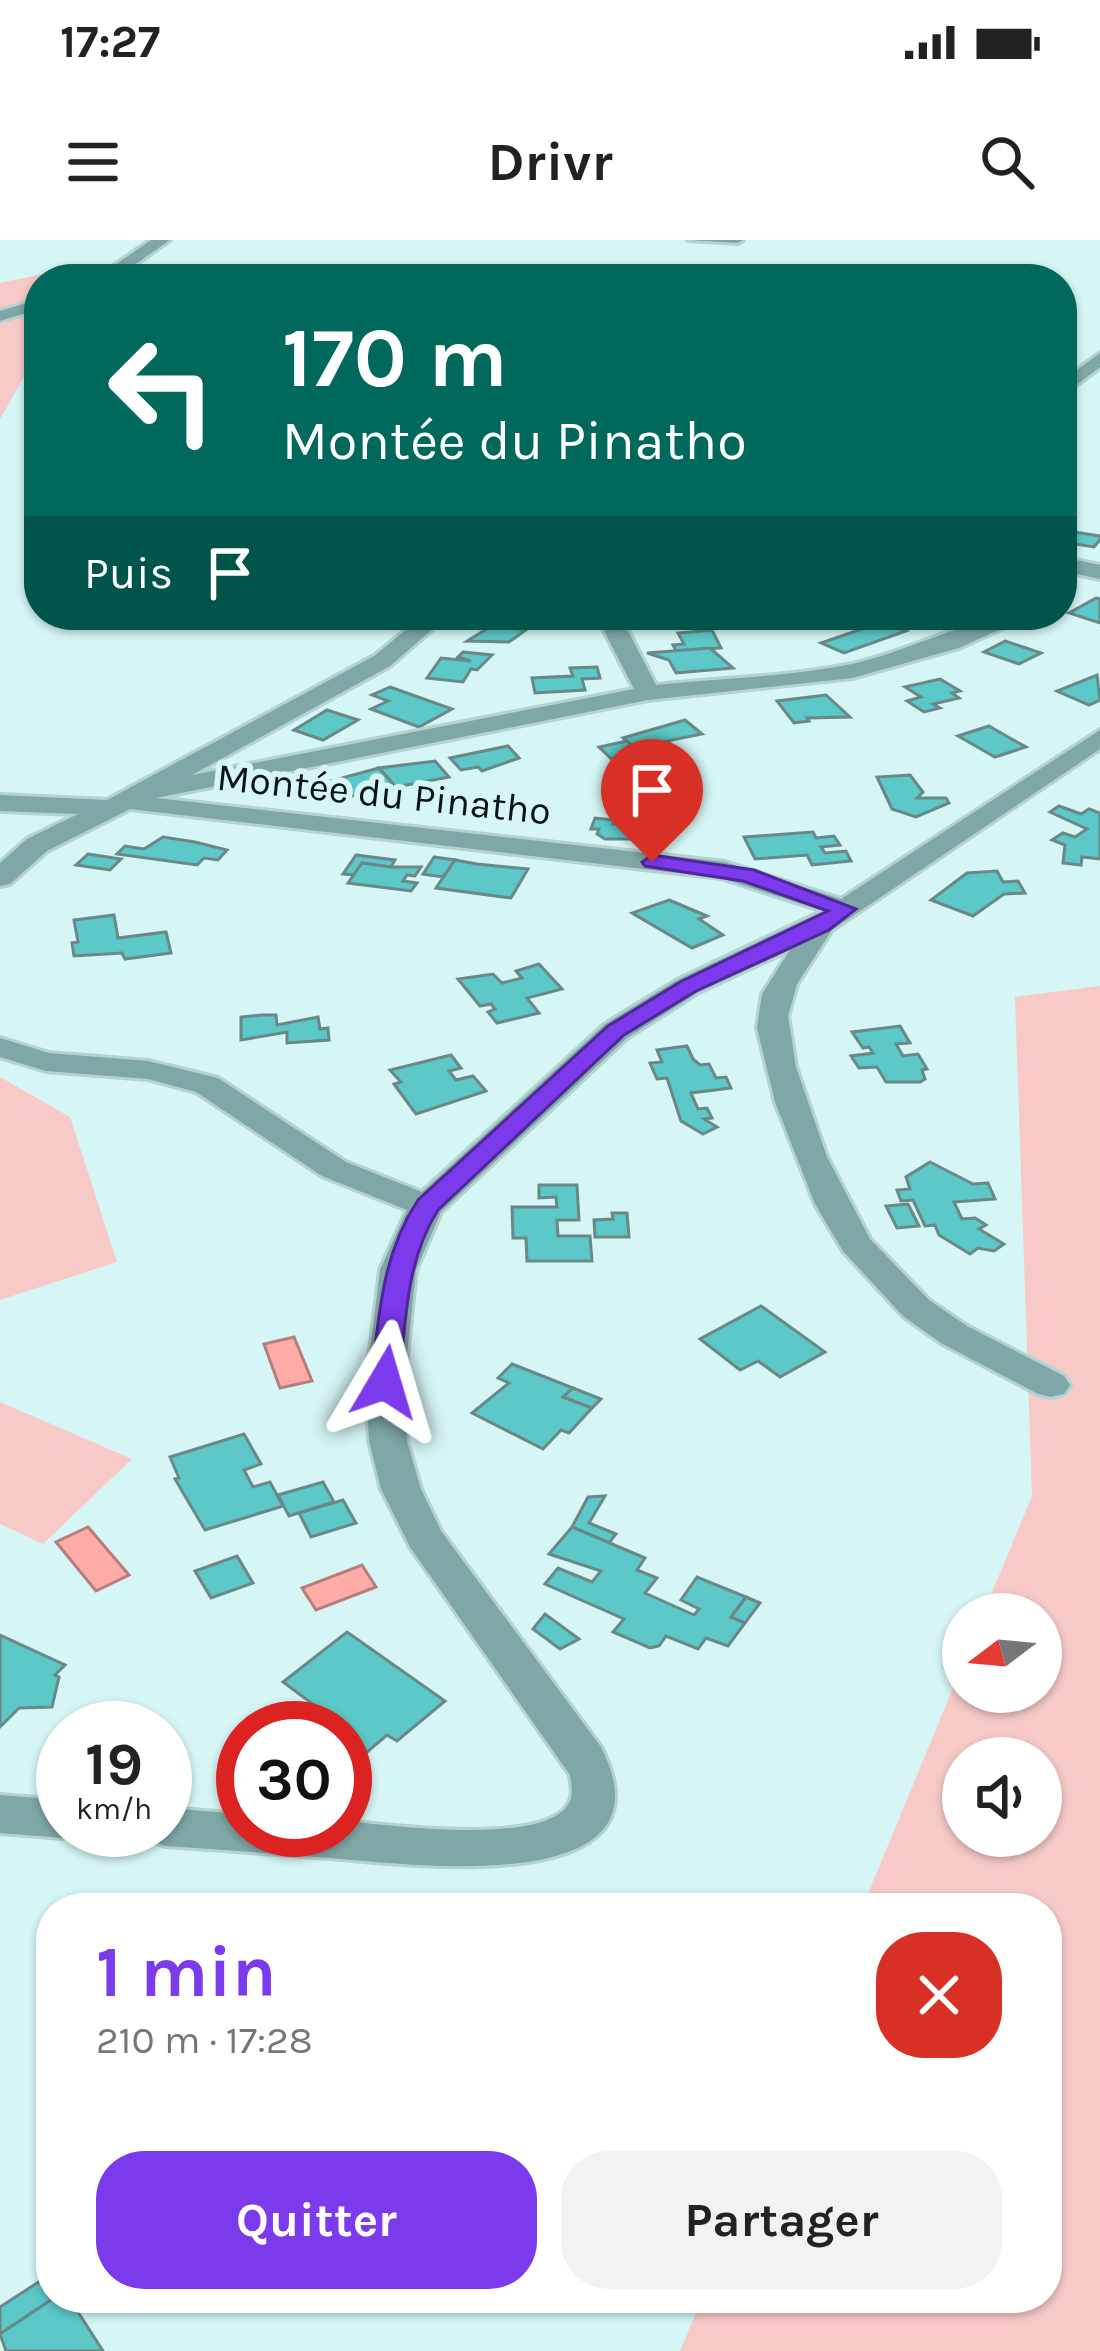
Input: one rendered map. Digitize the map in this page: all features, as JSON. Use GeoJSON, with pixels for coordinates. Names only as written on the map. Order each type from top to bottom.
{"type":"FeatureCollection","features":[{"type":"Feature","properties":{"kind":"street"},"geometry":{"type":"LineString","coordinates":[[126,264],[162,240]]}},
{"type":"Feature","properties":{"kind":"street"},"geometry":{"type":"LineString","coordinates":[[1077,377],[1100,358]]}},
{"type":"Feature","properties":{"kind":"street"},"geometry":{"type":"LineString","coordinates":[[0,878],[37,845],[382,661],[420,630]]}},
{"type":"Feature","properties":{"kind":"street"},"geometry":{"type":"LineString","coordinates":[[616,630],[648,693]]}},
{"type":"Feature","properties":{"kind":"street"},"geometry":{"type":"LineString","coordinates":[[0,803],[125,801],[648,693],[852,671],[983,630]]}},
{"type":"Feature","properties":{"kind":"street"},"geometry":{"type":"LineString","coordinates":[[192,1829],[477,1850],[559,1837],[583,1821],[595,1798],[593,1774],[579,1748],[517,1671],[424,1537],[397,1473],[388,1441],[385,1382],[398,1270],[411,1232],[428,1206],[616,1030],[688,986],[833,917],[1100,738]]}},
{"type":"Feature","properties":{"kind":"street","name":"Montée du Pinatho"},"geometry":{"type":"LineString","coordinates":[[125,801],[724,870],[833,917]]}},
{"type":"Feature","properties":{"kind":"street"},"geometry":{"type":"LineString","coordinates":[[833,917],[774,1004],[774,1030],[805,1146],[833,1208],[864,1259],[923,1316],[985,1355],[1051,1385]]}},
{"type":"Feature","properties":{"kind":"street"},"geometry":{"type":"LineString","coordinates":[[0,1047],[46,1062],[148,1070],[207,1085],[334,1169],[428,1206]]}},
{"type":"Feature","properties":{"kind":"street"},"geometry":{"type":"LineString","coordinates":[[0,1814],[36,1817]]}},
{"type":"Feature","properties":{"kind":"lane"},"geometry":{"type":"LineString","coordinates":[[692,240],[738,240]]}},
{"type":"Feature","properties":{"kind":"shaded area"},"geometry":{"type":"Polygon","coordinates":[[[24,278],[24,377],[0,419],[0,283],[24,278]]]}},
{"type":"Feature","properties":{"kind":"shaded area"},"geometry":{"type":"Polygon","coordinates":[[[1100,986],[1100,2351],[680,2351],[696,2313],[1062,2313],[1062,1893],[868,1893],[943,1713],[1062,1713],[1062,1593],[992,1593],[1032,1496],[1015,997],[1100,986]]]}},
{"type":"Feature","properties":{"kind":"shaded area"},"geometry":{"type":"Polygon","coordinates":[[[0,1077],[70,1117],[117,1262],[0,1300],[0,1077]]]}},
{"type":"Feature","properties":{"kind":"shaded area"},"geometry":{"type":"Polygon","coordinates":[[[294,1337],[312,1381],[280,1388],[264,1344],[294,1337]]]}},
{"type":"Feature","properties":{"kind":"shaded area"},"geometry":{"type":"Polygon","coordinates":[[[0,1402],[132,1459],[43,1544],[0,1524],[0,1402]]]}},
{"type":"Feature","properties":{"kind":"shaded area"},"geometry":{"type":"Polygon","coordinates":[[[88,1527],[129,1575],[96,1591],[56,1542],[88,1527]]]}},
{"type":"Feature","properties":{"kind":"shaded area"},"geometry":{"type":"Polygon","coordinates":[[[362,1565],[376,1587],[316,1610],[302,1588],[362,1565]]]}},
{"type":"Feature","properties":{"kind":"building"},"geometry":{"type":"Polygon","coordinates":[[[1077,532],[1100,536],[1094,547],[1077,544],[1077,532]]]}},
{"type":"Feature","properties":{"kind":"building"},"geometry":{"type":"Polygon","coordinates":[[[1100,599],[1100,623],[1077,616],[1077,609],[1100,599]]]}},
{"type":"Feature","properties":{"kind":"building"},"geometry":{"type":"Polygon","coordinates":[[[485,630],[526,630],[509,642],[467,641],[485,630]]]}},
{"type":"Feature","properties":{"kind":"building"},"geometry":{"type":"Polygon","coordinates":[[[712,630],[721,648],[676,651],[673,645],[684,644],[678,633],[712,630]]]}},
{"type":"Feature","properties":{"kind":"building"},"geometry":{"type":"Polygon","coordinates":[[[859,630],[906,631],[844,653],[821,643],[859,630]]]}},
{"type":"Feature","properties":{"kind":"building"},"geometry":{"type":"Polygon","coordinates":[[[1005,641],[1041,653],[1019,664],[984,652],[1005,641]]]}},
{"type":"Feature","properties":{"kind":"building"},"geometry":{"type":"Polygon","coordinates":[[[710,648],[733,668],[676,673],[669,660],[647,653],[710,648]]]}},
{"type":"Feature","properties":{"kind":"building"},"geometry":{"type":"Polygon","coordinates":[[[463,652],[492,655],[477,670],[471,669],[463,682],[427,678],[441,658],[471,661],[458,657],[463,652]]]}},
{"type":"Feature","properties":{"kind":"building"},"geometry":{"type":"Polygon","coordinates":[[[597,667],[600,678],[582,679],[585,690],[535,693],[532,678],[573,676],[570,668],[597,667]]]}},
{"type":"Feature","properties":{"kind":"building"},"geometry":{"type":"Polygon","coordinates":[[[1097,675],[1100,700],[1089,705],[1057,691],[1097,675]]]}},
{"type":"Feature","properties":{"kind":"building"},"geometry":{"type":"Polygon","coordinates":[[[940,679],[960,691],[952,693],[959,698],[933,704],[940,708],[924,712],[907,701],[921,697],[905,687],[940,679]]]}},
{"type":"Feature","properties":{"kind":"building"},"geometry":{"type":"Polygon","coordinates":[[[390,687],[452,709],[419,727],[371,709],[388,701],[372,695],[390,687]]]}},
{"type":"Feature","properties":{"kind":"building"},"geometry":{"type":"Polygon","coordinates":[[[826,695],[850,717],[794,723],[777,701],[826,695]]]}},
{"type":"Feature","properties":{"kind":"building"},"geometry":{"type":"Polygon","coordinates":[[[327,710],[358,720],[323,740],[294,730],[327,710]]]}},
{"type":"Feature","properties":{"kind":"building"},"geometry":{"type":"Polygon","coordinates":[[[685,720],[702,734],[667,741],[674,747],[641,754],[623,738],[685,720]]]}},
{"type":"Feature","properties":{"kind":"building"},"geometry":{"type":"Polygon","coordinates":[[[989,726],[1026,747],[995,757],[958,736],[989,726]]]}},
{"type":"Feature","properties":{"kind":"building"},"geometry":{"type":"Polygon","coordinates":[[[627,741],[649,762],[621,768],[599,747],[627,741]]]}},
{"type":"Feature","properties":{"kind":"building"},"geometry":{"type":"Polygon","coordinates":[[[508,746],[519,758],[482,771],[478,767],[461,770],[450,758],[508,746]]]}},
{"type":"Feature","properties":{"kind":"building"},"geometry":{"type":"Polygon","coordinates":[[[435,761],[449,777],[396,787],[379,768],[435,761]]]}},
{"type":"Feature","properties":{"kind":"building"},"geometry":{"type":"Polygon","coordinates":[[[379,768],[393,784],[341,798],[327,782],[379,768]]]}},
{"type":"Feature","properties":{"kind":"building"},"geometry":{"type":"Polygon","coordinates":[[[910,775],[923,792],[917,798],[946,798],[949,803],[916,817],[892,809],[877,777],[910,775]]]}},
{"type":"Feature","properties":{"kind":"building"},"geometry":{"type":"Polygon","coordinates":[[[1059,806],[1081,814],[1089,809],[1100,813],[1100,859],[1082,857],[1081,865],[1063,863],[1065,845],[1052,840],[1063,833],[1075,837],[1087,829],[1050,812],[1059,806]]]}},
{"type":"Feature","properties":{"kind":"building"},"geometry":{"type":"Polygon","coordinates":[[[595,818],[614,820],[613,824],[655,824],[651,835],[640,839],[605,839],[597,834],[599,829],[591,829],[595,818]]]}},
{"type":"Feature","properties":{"kind":"building"},"geometry":{"type":"Polygon","coordinates":[[[813,832],[816,838],[834,836],[840,845],[821,847],[825,853],[846,851],[851,861],[812,865],[807,855],[755,859],[744,837],[813,832]]]}},
{"type":"Feature","properties":{"kind":"building"},"geometry":{"type":"Polygon","coordinates":[[[163,837],[227,850],[218,860],[204,858],[197,865],[117,854],[125,846],[144,849],[163,837]]]}},
{"type":"Feature","properties":{"kind":"building"},"geometry":{"type":"Polygon","coordinates":[[[88,854],[121,859],[110,870],[76,865],[88,854]]]}},
{"type":"Feature","properties":{"kind":"building"},"geometry":{"type":"Polygon","coordinates":[[[356,855],[395,860],[391,867],[362,863],[354,875],[343,874],[356,855]]]}},
{"type":"Feature","properties":{"kind":"building"},"geometry":{"type":"Polygon","coordinates":[[[434,857],[455,860],[443,877],[423,874],[434,857]]]}},
{"type":"Feature","properties":{"kind":"building"},"geometry":{"type":"Polygon","coordinates":[[[455,860],[528,869],[511,898],[436,888],[455,860]]]}},
{"type":"Feature","properties":{"kind":"building"},"geometry":{"type":"Polygon","coordinates":[[[362,863],[421,867],[403,881],[417,883],[411,891],[348,883],[362,863]]]}},
{"type":"Feature","properties":{"kind":"building"},"geometry":{"type":"Polygon","coordinates":[[[997,871],[1003,882],[1018,881],[1025,893],[1004,894],[973,916],[931,900],[967,873],[997,871]]]}},
{"type":"Feature","properties":{"kind":"building"},"geometry":{"type":"Polygon","coordinates":[[[669,900],[707,916],[699,919],[723,935],[692,948],[632,913],[669,900]]]}},
{"type":"Feature","properties":{"kind":"building"},"geometry":{"type":"Polygon","coordinates":[[[114,915],[118,938],[166,932],[171,953],[125,959],[122,953],[74,956],[72,943],[78,942],[74,920],[114,915]]]}},
{"type":"Feature","properties":{"kind":"building"},"geometry":{"type":"Polygon","coordinates":[[[539,964],[562,989],[527,998],[539,1013],[497,1023],[488,1012],[495,1009],[491,1004],[480,1006],[458,979],[493,974],[502,983],[522,978],[516,971],[539,964]]]}},
{"type":"Feature","properties":{"kind":"building"},"geometry":{"type":"Polygon","coordinates":[[[276,1015],[277,1025],[318,1017],[320,1029],[328,1028],[329,1040],[287,1043],[287,1032],[241,1040],[241,1017],[276,1015]]]}},
{"type":"Feature","properties":{"kind":"building"},"geometry":{"type":"Polygon","coordinates":[[[900,1026],[910,1043],[896,1044],[903,1056],[918,1054],[927,1069],[922,1070],[925,1079],[920,1082],[886,1082],[877,1067],[859,1068],[851,1056],[873,1053],[852,1032],[900,1026]]]}},
{"type":"Feature","properties":{"kind":"building"},"geometry":{"type":"Polygon","coordinates":[[[687,1046],[693,1059],[700,1065],[709,1064],[716,1078],[726,1077],[731,1088],[691,1093],[698,1109],[707,1108],[712,1118],[704,1119],[717,1127],[703,1134],[681,1121],[667,1078],[657,1079],[650,1063],[662,1062],[657,1050],[687,1046]]]}},
{"type":"Feature","properties":{"kind":"building"},"geometry":{"type":"Polygon","coordinates":[[[451,1055],[461,1068],[449,1071],[456,1080],[473,1076],[486,1091],[416,1114],[394,1084],[401,1082],[390,1070],[451,1055]]]}},
{"type":"Feature","properties":{"kind":"building"},"geometry":{"type":"Polygon","coordinates":[[[930,1162],[973,1184],[988,1183],[995,1199],[954,1202],[962,1219],[975,1218],[986,1225],[979,1229],[1004,1244],[994,1251],[978,1248],[970,1254],[939,1235],[935,1225],[925,1226],[913,1200],[901,1201],[897,1190],[910,1189],[906,1177],[930,1162]]]}},
{"type":"Feature","properties":{"kind":"building"},"geometry":{"type":"Polygon","coordinates":[[[539,1185],[577,1185],[579,1220],[557,1220],[558,1236],[590,1236],[592,1261],[527,1261],[526,1238],[513,1238],[512,1207],[557,1207],[556,1197],[539,1198],[539,1185]]]}},
{"type":"Feature","properties":{"kind":"building"},"geometry":{"type":"Polygon","coordinates":[[[908,1204],[919,1226],[897,1228],[886,1206],[908,1204]]]}},
{"type":"Feature","properties":{"kind":"building"},"geometry":{"type":"Polygon","coordinates":[[[612,1213],[627,1213],[629,1237],[595,1237],[594,1220],[613,1219],[612,1213]]]}},
{"type":"Feature","properties":{"kind":"building"},"geometry":{"type":"Polygon","coordinates":[[[761,1306],[825,1352],[780,1377],[758,1361],[740,1370],[700,1339],[761,1306]]]}},
{"type":"Feature","properties":{"kind":"building"},"geometry":{"type":"Polygon","coordinates":[[[512,1364],[573,1388],[563,1397],[592,1408],[569,1433],[561,1430],[543,1449],[472,1413],[509,1383],[498,1378],[512,1364]]]}},
{"type":"Feature","properties":{"kind":"building"},"geometry":{"type":"Polygon","coordinates":[[[573,1388],[601,1399],[592,1408],[563,1397],[573,1388]]]}},
{"type":"Feature","properties":{"kind":"building"},"geometry":{"type":"Polygon","coordinates":[[[244,1434],[261,1464],[244,1470],[253,1487],[270,1482],[283,1506],[205,1530],[175,1479],[179,1478],[170,1457],[244,1434]]]}},
{"type":"Feature","properties":{"kind":"building"},"geometry":{"type":"Polygon","coordinates":[[[323,1482],[334,1502],[289,1516],[278,1495],[323,1482]]]}},
{"type":"Feature","properties":{"kind":"building"},"geometry":{"type":"Polygon","coordinates":[[[605,1496],[589,1523],[616,1534],[609,1543],[572,1527],[588,1497],[605,1496]]]}},
{"type":"Feature","properties":{"kind":"building"},"geometry":{"type":"Polygon","coordinates":[[[343,1500],[356,1523],[311,1537],[299,1513],[343,1500]]]}},
{"type":"Feature","properties":{"kind":"building"},"geometry":{"type":"Polygon","coordinates":[[[572,1527],[645,1558],[637,1570],[657,1578],[645,1593],[694,1615],[699,1609],[681,1600],[697,1577],[746,1597],[731,1617],[745,1623],[728,1646],[706,1638],[698,1649],[666,1636],[659,1646],[650,1648],[613,1632],[624,1619],[545,1584],[558,1568],[592,1582],[601,1571],[549,1554],[572,1527]]]}},
{"type":"Feature","properties":{"kind":"building"},"geometry":{"type":"Polygon","coordinates":[[[237,1556],[253,1583],[211,1598],[195,1571],[237,1556]]]}},
{"type":"Feature","properties":{"kind":"building"},"geometry":{"type":"Polygon","coordinates":[[[746,1597],[760,1603],[745,1623],[731,1617],[746,1597]]]}},
{"type":"Feature","properties":{"kind":"building"},"geometry":{"type":"Polygon","coordinates":[[[545,1614],[579,1639],[560,1649],[533,1629],[545,1614]]]}},
{"type":"Feature","properties":{"kind":"building"},"geometry":{"type":"Polygon","coordinates":[[[347,1632],[445,1701],[397,1741],[387,1735],[372,1748],[372,1701],[309,1701],[283,1682],[347,1632]]]}},
{"type":"Feature","properties":{"kind":"building"},"geometry":{"type":"Polygon","coordinates":[[[0,1635],[65,1665],[55,1675],[59,1677],[53,1701],[19,1708],[0,1727],[0,1635]]]}},
{"type":"Feature","properties":{"kind":"building"},"geometry":{"type":"Polygon","coordinates":[[[36,2284],[36,2310],[0,2334],[0,2307],[36,2284]]]}},
{"type":"Feature","properties":{"kind":"building"},"geometry":{"type":"Polygon","coordinates":[[[36,2310],[79,2313],[103,2351],[6,2351],[0,2334],[36,2310]]]}},
{"type":"Feature","properties":{"kind":"route"},"geometry":{"type":"LineString","coordinates":[[385,1382],[398,1270],[417,1219],[428,1206],[616,1030],[688,986],[821,926],[845,909],[747,875],[652,862]]}}]}
